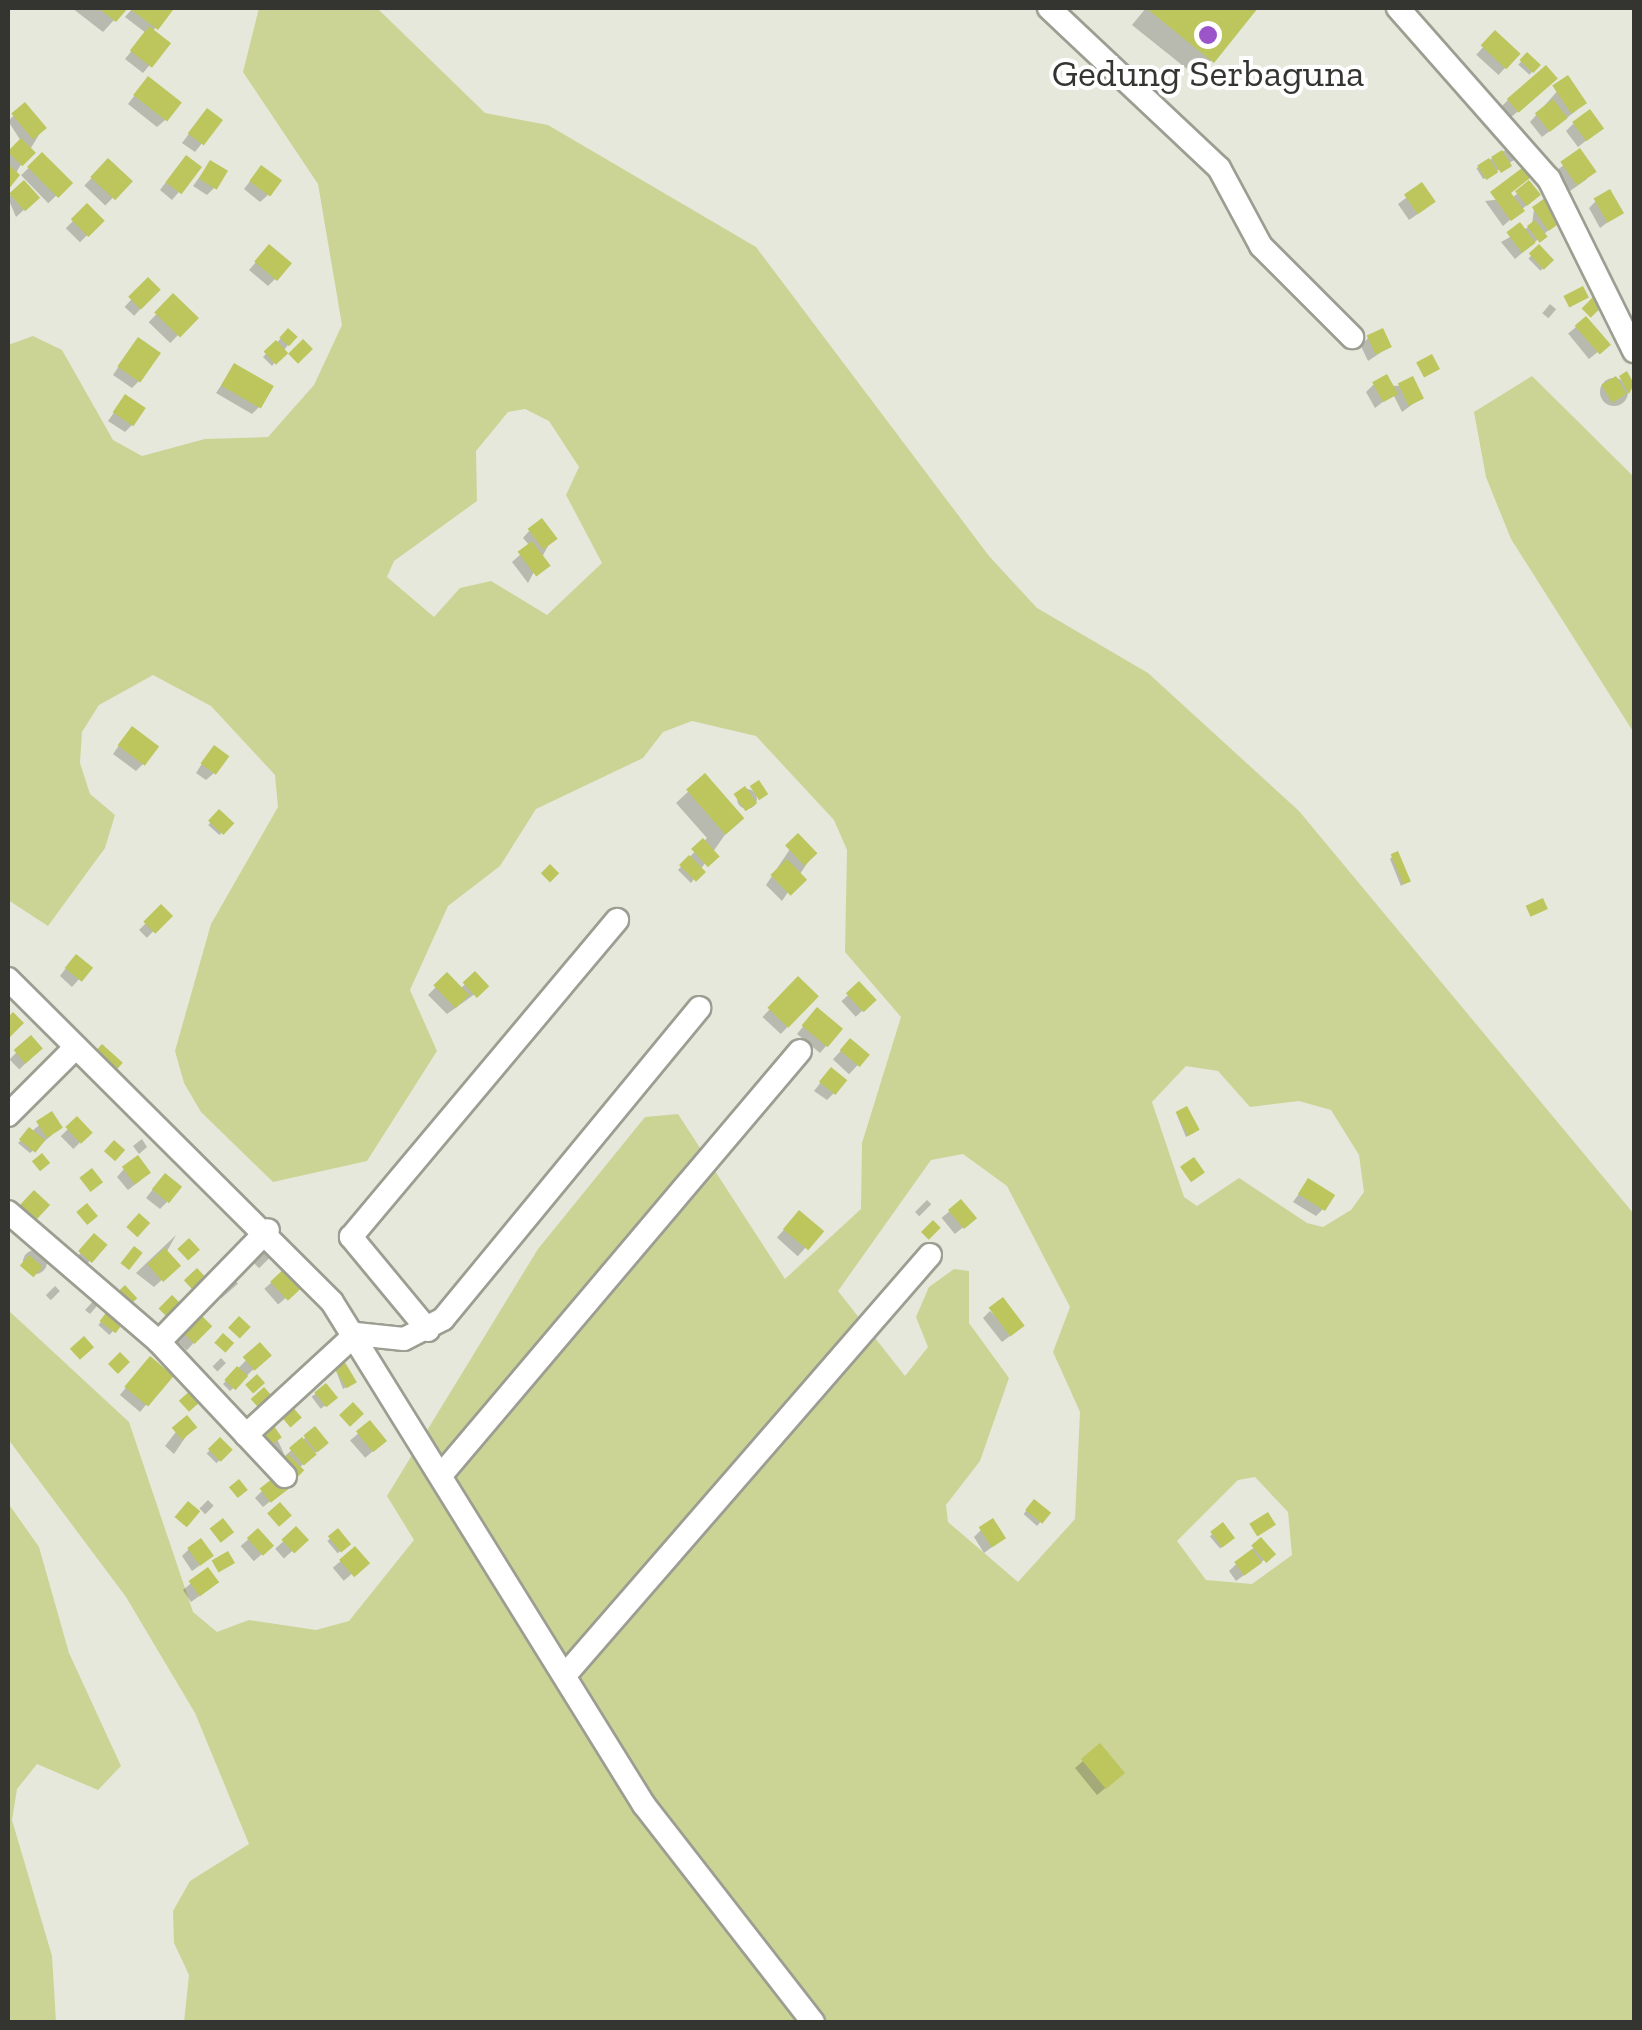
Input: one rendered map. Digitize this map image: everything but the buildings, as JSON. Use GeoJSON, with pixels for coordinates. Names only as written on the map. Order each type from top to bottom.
{"type":"FeatureCollection","features":[{"type":"Feature","properties":{"kind":"street"},"geometry":{"type":"LineString","coordinates":[[1049,8],[1219,168],[1261,246],[1352,337]]}},
{"type":"Feature","properties":{"kind":"street"},"geometry":{"type":"LineString","coordinates":[[1398,8],[1549,179],[1634,351]]}},
{"type":"Feature","properties":{"kind":"street"},"geometry":{"type":"LineString","coordinates":[[428,1330],[352,1237],[617,920]]}},
{"type":"Feature","properties":{"kind":"street"},"geometry":{"type":"LineString","coordinates":[[8,979],[268,1230],[356,1334],[644,1805],[813,2022]]}},
{"type":"Feature","properties":{"kind":"street"},"geometry":{"type":"LineString","coordinates":[[246,1435],[356,1334],[404,1339],[428,1330],[699,1008]]}},
{"type":"Feature","properties":{"kind":"street"},"geometry":{"type":"LineString","coordinates":[[8,1115],[76,1048]]}},
{"type":"Feature","properties":{"kind":"street"},"geometry":{"type":"LineString","coordinates":[[442,1474],[800,1051]]}},
{"type":"Feature","properties":{"kind":"street"},"geometry":{"type":"LineString","coordinates":[[8,1212],[159,1342],[285,1476]]}},
{"type":"Feature","properties":{"kind":"street"},"geometry":{"type":"LineString","coordinates":[[159,1342],[268,1230]]}},
{"type":"Feature","properties":{"kind":"street"},"geometry":{"type":"LineString","coordinates":[[566,1674],[930,1255]]}},
{"type":"Feature","properties":{"kind":"green space"},"geometry":{"type":"Polygon","coordinates":[[[259,8],[377,8],[485,113],[548,125],[756,247],[989,556],[1037,608],[1148,673],[1299,811],[1634,1214],[1634,2022],[184,2022],[189,1975],[174,1943],[173,1911],[190,1881],[249,1844],[195,1713],[126,1597],[8,1439],[8,1310],[129,1422],[193,1612],[217,1632],[249,1620],[316,1630],[349,1621],[414,1540],[387,1496],[538,1249],[645,1117],[678,1114],[785,1279],[861,1209],[862,1143],[901,1017],[845,952],[847,850],[834,820],[756,736],[692,721],[663,732],[643,758],[536,809],[500,866],[448,906],[410,990],[437,1051],[367,1161],[273,1182],[201,1112],[184,1083],[175,1051],[211,924],[278,807],[275,775],[211,706],[153,675],[99,705],[82,732],[80,763],[90,794],[115,815],[105,848],[48,926],[8,900],[8,345],[33,336],[62,350],[113,440],[142,456],[205,439],[268,437],[314,385],[342,325],[318,184],[243,72],[259,8]],[[525,409],[508,412],[476,451],[477,501],[394,561],[387,577],[434,617],[460,588],[491,581],[547,615],[602,563],[566,495],[579,467],[549,421],[525,409]],[[1186,1066],[1152,1102],[1184,1197],[1197,1206],[1239,1178],[1307,1223],[1323,1227],[1351,1210],[1364,1192],[1359,1155],[1331,1110],[1299,1101],[1250,1107],[1218,1071],[1186,1066]],[[963,1154],[931,1160],[838,1291],[905,1376],[928,1347],[916,1317],[929,1287],[954,1269],[969,1271],[969,1323],[1009,1378],[980,1461],[946,1505],[948,1522],[1018,1582],[1075,1519],[1080,1412],[1053,1352],[1070,1307],[1007,1186],[963,1154]],[[1255,1477],[1238,1480],[1177,1541],[1206,1580],[1252,1584],[1292,1555],[1288,1512],[1255,1477]]]}},
{"type":"Feature","properties":{"kind":"green space"},"geometry":{"type":"Polygon","coordinates":[[[1532,376],[1634,477],[1634,733],[1511,539],[1486,477],[1474,412],[1532,376]]]}},
{"type":"Feature","properties":{"kind":"green space"},"geometry":{"type":"Polygon","coordinates":[[[8,1503],[39,1547],[69,1653],[121,1766],[98,1790],[37,1764],[17,1789],[12,1820],[52,1956],[56,2022],[8,2022],[8,1503]]]}},
{"type":"Feature","properties":{"kind":"place","name":"Gedung Serbaguna"},"geometry":{"type":"Point","coordinates":[1208,35]}}]}
